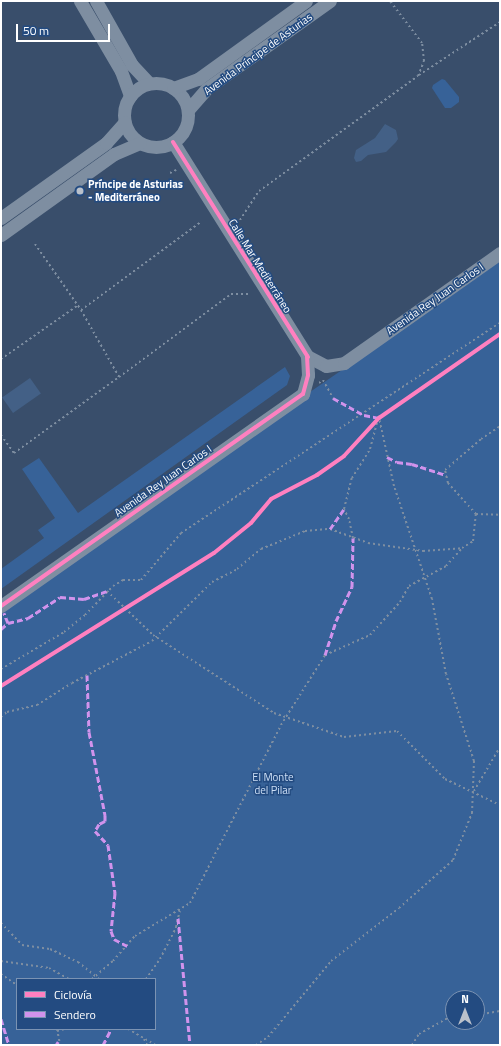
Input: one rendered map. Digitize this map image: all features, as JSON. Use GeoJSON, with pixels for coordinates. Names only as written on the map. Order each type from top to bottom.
{"type":"FeatureCollection","features":[{"type":"Feature","properties":{"kind":"street"},"geometry":{"type":"LineString","coordinates":[[80,1],[121,71],[130,96]]}},
{"type":"Feature","properties":{"kind":"street"},"geometry":{"type":"LineString","coordinates":[[96,1],[132,65],[149,83]]}},
{"type":"Feature","properties":{"kind":"street","name":"Avenida Príncipe de Asturias"},"geometry":{"type":"LineString","coordinates":[[173,88],[198,79],[306,1]]}},
{"type":"Feature","properties":{"kind":"street","name":"Avenida Príncipe de Asturias"},"geometry":{"type":"LineString","coordinates":[[188,110],[206,89],[330,1]]}},
{"type":"Feature","properties":{"kind":"street"},"geometry":{"type":"LineString","coordinates":[[149,83],[166,84],[173,88],[183,97],[188,110],[185,128],[173,142],[157,147],[140,143],[130,134],[124,122],[124,113],[130,96],[142,86],[149,83]]}},
{"type":"Feature","properties":{"kind":"street"},"geometry":{"type":"LineString","coordinates":[[1,218],[106,143],[124,122]]}},
{"type":"Feature","properties":{"kind":"street","name":"Calle Mar Mediterráneo"},"geometry":{"type":"LineString","coordinates":[[173,142],[307,356]]}},
{"type":"Feature","properties":{"kind":"street"},"geometry":{"type":"LineString","coordinates":[[1,235],[114,154],[140,143]]}},
{"type":"Feature","properties":{"kind":"street","name":"Avenida Rey Juan Carlos I"},"geometry":{"type":"LineString","coordinates":[[307,356],[326,366],[344,363],[500,253]]}},
{"type":"Feature","properties":{"kind":"street","name":"Avenida Rey Juan Carlos I"},"geometry":{"type":"LineString","coordinates":[[1,606],[303,394],[308,375],[307,356]]}},
{"type":"Feature","properties":{"kind":"path"},"geometry":{"type":"LineString","coordinates":[[390,1],[422,44],[424,60],[418,76]]}},
{"type":"Feature","properties":{"kind":"path"},"geometry":{"type":"LineString","coordinates":[[240,220],[259,190],[418,76],[500,22]]}},
{"type":"Feature","properties":{"kind":"path"},"geometry":{"type":"LineString","coordinates":[[81,310],[201,222]]}},
{"type":"Feature","properties":{"kind":"path"},"geometry":{"type":"LineString","coordinates":[[35,244],[81,310],[119,377]]}},
{"type":"Feature","properties":{"kind":"path"},"geometry":{"type":"LineString","coordinates":[[1,434],[14,453],[231,294],[248,294]]}},
{"type":"Feature","properties":{"kind":"path"},"geometry":{"type":"LineString","coordinates":[[1,359],[78,306]]}},
{"type":"Feature","properties":{"kind":"path"},"geometry":{"type":"LineString","coordinates":[[1,669],[64,632],[85,615],[107,591],[123,580],[141,580],[181,533],[364,415],[500,323]]}},
{"type":"Feature","properties":{"kind":"path"},"geometry":{"type":"LineString","coordinates":[[321,381],[333,398]]}},
{"type":"Feature","properties":{"kind":"path"},"geometry":{"type":"LineString","coordinates":[[369,429],[385,414]]}},
{"type":"Feature","properties":{"kind":"path"},"geometry":{"type":"LineString","coordinates":[[353,538],[349,519],[344,509],[352,478],[370,449],[379,418]]}},
{"type":"Feature","properties":{"kind":"path"},"geometry":{"type":"LineString","coordinates":[[256,1045],[268,1037],[331,961],[399,908],[453,860],[472,813],[474,761],[446,674],[432,599],[423,578],[394,486],[379,418]]}},
{"type":"Feature","properties":{"kind":"path"},"geometry":{"type":"LineString","coordinates":[[500,426],[481,438],[445,470],[448,483],[476,514],[500,515]]}},
{"type":"Feature","properties":{"kind":"path"},"geometry":{"type":"LineString","coordinates":[[93,978],[113,961],[135,936],[190,903],[286,717],[325,655],[370,635],[400,602],[409,586],[446,566],[462,548],[473,542],[476,514]]}},
{"type":"Feature","properties":{"kind":"path"},"geometry":{"type":"LineString","coordinates":[[1,717],[7,712],[37,705],[156,637],[212,582],[237,569],[261,549],[305,531],[330,529],[368,543],[415,550],[462,548]]}},
{"type":"Feature","properties":{"kind":"path"},"geometry":{"type":"LineString","coordinates":[[107,591],[156,637],[274,713],[344,737],[397,731],[445,779],[500,805]]}},
{"type":"Feature","properties":{"kind":"path"},"geometry":{"type":"LineString","coordinates":[[118,611],[131,604]]}},
{"type":"Feature","properties":{"kind":"path"},"geometry":{"type":"LineString","coordinates":[[473,792],[500,747]]}},
{"type":"Feature","properties":{"kind":"path"},"geometry":{"type":"LineString","coordinates":[[147,978],[160,959],[176,927],[180,909]]}},
{"type":"Feature","properties":{"kind":"path"},"geometry":{"type":"LineString","coordinates":[[1,923],[22,945],[50,949],[78,962],[97,975],[98,978]]}},
{"type":"Feature","properties":{"kind":"path"},"geometry":{"type":"LineString","coordinates":[[1,961],[49,968],[67,978]]}},
{"type":"Feature","properties":{"kind":"path"},"geometry":{"type":"LineString","coordinates":[[1,974],[16,984]]}},
{"type":"Feature","properties":{"kind":"path"},"geometry":{"type":"LineString","coordinates":[[485,1014],[500,1011]]}},
{"type":"Feature","properties":{"kind":"path"},"geometry":{"type":"LineString","coordinates":[[412,1045],[419,1034],[445,1019]]}},
{"type":"Feature","properties":{"kind":"path"},"geometry":{"type":"LineString","coordinates":[[56,1030],[60,1045]]}},
{"type":"Feature","properties":{"kind":"path"},"geometry":{"type":"LineString","coordinates":[[130,1030],[156,1045]]}},
{"type":"Feature","properties":{"kind":"path"},"geometry":{"type":"LineString","coordinates":[[143,1038],[148,1045]]}},
{"type":"Feature","properties":{"kind":"green space"},"geometry":{"type":"Polygon","coordinates":[[[442,79],[445,80],[459,97],[459,102],[451,108],[445,108],[432,88],[433,85],[442,79]]]}},
{"type":"Feature","properties":{"kind":"green space","name":"El Monte del Pilar"},"geometry":{"type":"Polygon","coordinates":[[[500,261],[500,1045],[2,1045],[1,612],[310,392],[500,261]]]}},
{"type":"Feature","properties":{"kind":"green space"},"geometry":{"type":"Polygon","coordinates":[[[285,367],[290,376],[287,385],[1,589],[1,569],[44,538],[38,530],[55,518],[22,469],[39,458],[78,513],[285,367]]]}},
{"type":"Feature","properties":{"kind":"shaded area"},"geometry":{"type":"Polygon","coordinates":[[[385,124],[396,130],[398,139],[396,142],[386,152],[368,155],[361,161],[356,162],[354,158],[356,150],[375,138],[385,124]]]}},
{"type":"Feature","properties":{"kind":"shaded area"},"geometry":{"type":"Polygon","coordinates":[[[30,378],[41,394],[13,413],[2,398],[30,378]]]}},
{"type":"Feature","properties":{"kind":"marked path"},"geometry":{"type":"LineString","coordinates":[[333,398],[364,415],[379,418]]}},
{"type":"Feature","properties":{"kind":"marked path"},"geometry":{"type":"LineString","coordinates":[[387,457],[397,462],[412,464],[446,475]]}},
{"type":"Feature","properties":{"kind":"marked path"},"geometry":{"type":"LineString","coordinates":[[330,529],[344,509]]}},
{"type":"Feature","properties":{"kind":"marked path"},"geometry":{"type":"LineString","coordinates":[[325,655],[336,621],[352,587],[353,538]]}},
{"type":"Feature","properties":{"kind":"marked path"},"geometry":{"type":"LineString","coordinates":[[8,623],[28,618],[60,597],[84,599],[107,591]]}},
{"type":"Feature","properties":{"kind":"marked path"},"geometry":{"type":"LineString","coordinates":[[1,629],[8,623],[4,613]]}},
{"type":"Feature","properties":{"kind":"marked path"},"geometry":{"type":"LineString","coordinates":[[87,675],[89,732],[105,815],[105,821],[99,824],[95,831],[108,845],[115,893],[111,931],[114,939],[127,946]]}},
{"type":"Feature","properties":{"kind":"marked path"},"geometry":{"type":"LineString","coordinates":[[178,918],[190,1045]]}},
{"type":"Feature","properties":{"kind":"marked path"},"geometry":{"type":"LineString","coordinates":[[1,1019],[9,1045]]}},
{"type":"Feature","properties":{"kind":"marked path"},"geometry":{"type":"LineString","coordinates":[[103,1045],[110,1030]]}},
{"type":"Feature","properties":{"kind":"cycle path"},"geometry":{"type":"LineString","coordinates":[[173,142],[308,357]]}},
{"type":"Feature","properties":{"kind":"cycle path"},"geometry":{"type":"LineString","coordinates":[[1,686],[214,553],[251,523],[271,499],[317,475],[344,456],[379,418],[500,334]]}},
{"type":"Feature","properties":{"kind":"cycle path"},"geometry":{"type":"LineString","coordinates":[[1,606],[303,394],[308,375],[307,356]]}},
{"type":"Feature","properties":{"kind":"place","name":"Príncipe de Asturias - Mediterráneo"},"geometry":{"type":"Point","coordinates":[80,191]}}]}
